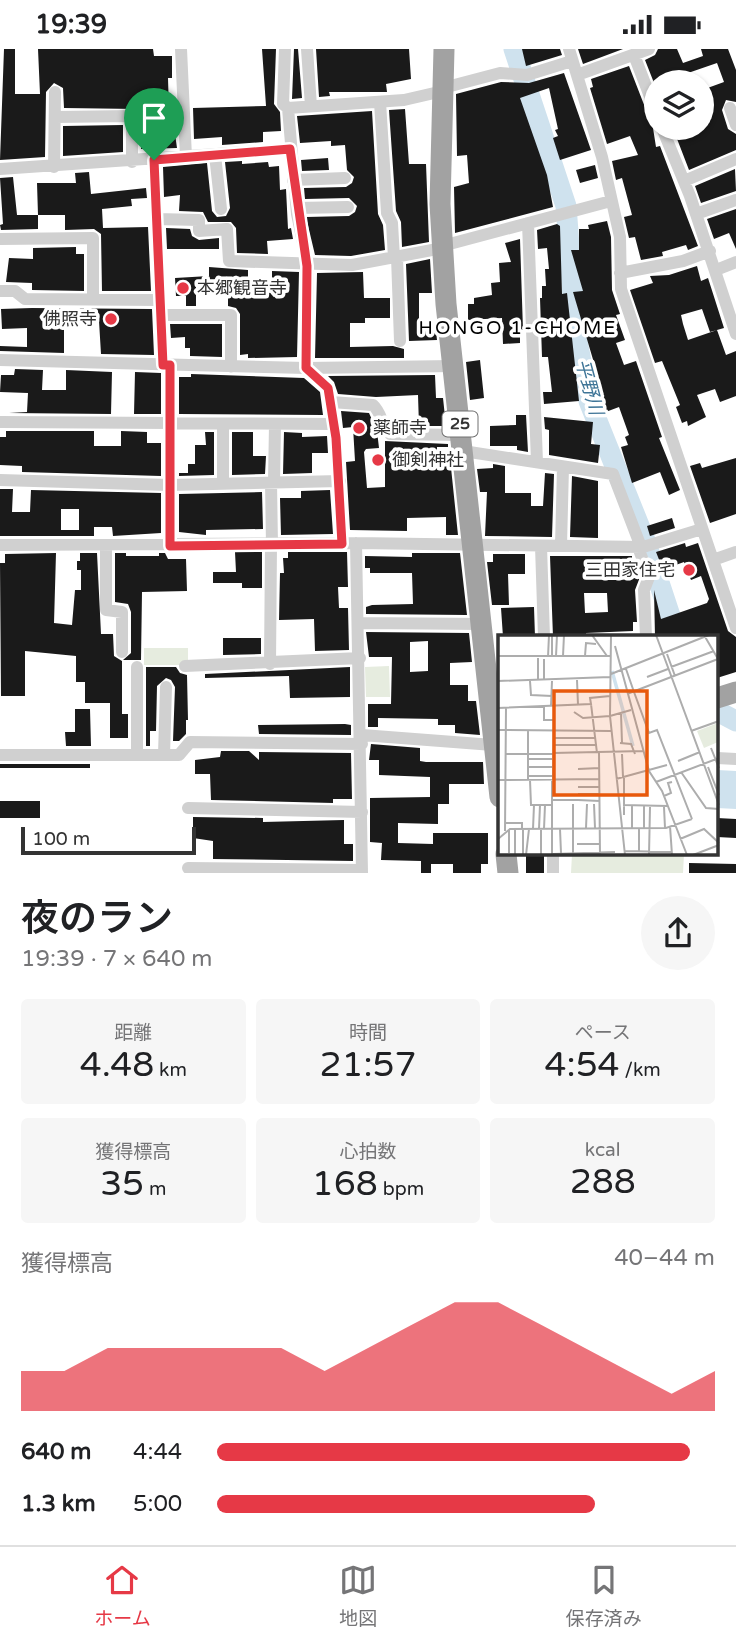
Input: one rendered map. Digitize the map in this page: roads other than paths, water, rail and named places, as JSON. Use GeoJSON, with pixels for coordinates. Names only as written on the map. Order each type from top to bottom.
{"type":"FeatureCollection","features":[{"type":"Feature","properties":{"kind":"highway","name":"25"},"geometry":{"type":"LineString","coordinates":[[444,49],[442,247],[498,770]]}},
{"type":"Feature","properties":{"kind":"highway"},"geometry":{"type":"LineString","coordinates":[[718,698],[736,692]]}},
{"type":"Feature","properties":{"kind":"highway"},"geometry":{"type":"LineString","coordinates":[[506,855],[508,873]]}},
{"type":"Feature","properties":{"kind":"street"},"geometry":{"type":"LineString","coordinates":[[181,49],[186,157]]}},
{"type":"Feature","properties":{"kind":"street"},"geometry":{"type":"LineString","coordinates":[[577,75],[631,53],[649,49]]}},
{"type":"Feature","properties":{"kind":"street"},"geometry":{"type":"LineString","coordinates":[[311,106],[308,53],[285,53],[283,104],[288,108],[380,102],[443,90],[500,73],[519,74],[570,55],[602,157],[620,237],[621,289],[736,628]]}},
{"type":"Feature","properties":{"kind":"street"},"geometry":{"type":"LineString","coordinates":[[631,53],[644,84]]}},
{"type":"Feature","properties":{"kind":"street"},"geometry":{"type":"LineString","coordinates":[[54,167],[55,92]]}},
{"type":"Feature","properties":{"kind":"street"},"geometry":{"type":"LineString","coordinates":[[380,102],[387,213],[392,223],[400,341]]}},
{"type":"Feature","properties":{"kind":"street"},"geometry":{"type":"LineString","coordinates":[[288,108],[293,180],[307,266],[306,368],[328,388],[340,481],[342,544]]}},
{"type":"Feature","properties":{"kind":"street"},"geometry":{"type":"LineString","coordinates":[[730,108],[736,125]]}},
{"type":"Feature","properties":{"kind":"street"},"geometry":{"type":"LineString","coordinates":[[55,117],[132,116],[132,162]]}},
{"type":"Feature","properties":{"kind":"street"},"geometry":{"type":"LineString","coordinates":[[667,140],[710,251],[734,320],[736,334]]}},
{"type":"Feature","properties":{"kind":"street"},"geometry":{"type":"LineString","coordinates":[[0,169],[290,149]]}},
{"type":"Feature","properties":{"kind":"street"},"geometry":{"type":"LineString","coordinates":[[215,155],[221,209]]}},
{"type":"Feature","properties":{"kind":"street"},"geometry":{"type":"LineString","coordinates":[[684,180],[736,159]]}},
{"type":"Feature","properties":{"kind":"street"},"geometry":{"type":"LineString","coordinates":[[154,160],[159,300]]}},
{"type":"Feature","properties":{"kind":"street"},"geometry":{"type":"LineString","coordinates":[[293,180],[345,178]]}},
{"type":"Feature","properties":{"kind":"street"},"geometry":{"type":"LineString","coordinates":[[696,214],[736,200]]}},
{"type":"Feature","properties":{"kind":"street"},"geometry":{"type":"LineString","coordinates":[[156,219],[199,219],[199,231],[227,229],[229,261],[307,266],[352,265],[442,247],[611,201]]}},
{"type":"Feature","properties":{"kind":"street"},"geometry":{"type":"LineString","coordinates":[[297,208],[348,207]]}},
{"type":"Feature","properties":{"kind":"street"},"geometry":{"type":"LineString","coordinates":[[527,223],[537,462]]}},
{"type":"Feature","properties":{"kind":"street"},"geometry":{"type":"LineString","coordinates":[[0,239],[93,238],[93,299]]}},
{"type":"Feature","properties":{"kind":"street"},"geometry":{"type":"LineString","coordinates":[[620,273],[683,261],[710,251]]}},
{"type":"Feature","properties":{"kind":"street"},"geometry":{"type":"LineString","coordinates":[[716,270],[736,262]]}},
{"type":"Feature","properties":{"kind":"street"},"geometry":{"type":"LineString","coordinates":[[0,291],[15,291],[25,299],[163,299],[170,425],[170,546]]}},
{"type":"Feature","properties":{"kind":"street"},"geometry":{"type":"LineString","coordinates":[[163,314],[231,315],[231,367]]}},
{"type":"Feature","properties":{"kind":"street"},"geometry":{"type":"LineString","coordinates":[[0,361],[306,368],[454,366]]}},
{"type":"Feature","properties":{"kind":"street"},"geometry":{"type":"LineString","coordinates":[[331,403],[373,405],[378,409],[382,426],[390,435],[462,443],[519,462],[537,462],[613,474],[644,546],[649,577],[644,590],[646,635]]}},
{"type":"Feature","properties":{"kind":"street"},"geometry":{"type":"LineString","coordinates":[[0,422],[334,424]]}},
{"type":"Feature","properties":{"kind":"street"},"geometry":{"type":"LineString","coordinates":[[270,664],[275,424]]}},
{"type":"Feature","properties":{"kind":"street"},"geometry":{"type":"LineString","coordinates":[[223,425],[223,482]]}},
{"type":"Feature","properties":{"kind":"street"},"geometry":{"type":"LineString","coordinates":[[561,546],[563,467]]}},
{"type":"Feature","properties":{"kind":"street"},"geometry":{"type":"LineString","coordinates":[[0,480],[170,485],[340,481]]}},
{"type":"Feature","properties":{"kind":"street"},"geometry":{"type":"LineString","coordinates":[[0,545],[644,546],[702,529]]}},
{"type":"Feature","properties":{"kind":"street"},"geometry":{"type":"LineString","coordinates":[[188,868],[362,871],[362,739],[356,544]]}},
{"type":"Feature","properties":{"kind":"street"},"geometry":{"type":"LineString","coordinates":[[106,546],[106,610],[122,612],[122,652]]}},
{"type":"Feature","properties":{"kind":"street"},"geometry":{"type":"LineString","coordinates":[[541,546],[544,635]]}},
{"type":"Feature","properties":{"kind":"street"},"geometry":{"type":"LineString","coordinates":[[713,560],[736,552]]}},
{"type":"Feature","properties":{"kind":"street"},"geometry":{"type":"LineString","coordinates":[[359,623],[483,624]]}},
{"type":"Feature","properties":{"kind":"street"},"geometry":{"type":"LineString","coordinates":[[185,666],[360,658]]}},
{"type":"Feature","properties":{"kind":"street"},"geometry":{"type":"LineString","coordinates":[[136,754],[137,667]]}},
{"type":"Feature","properties":{"kind":"street"},"geometry":{"type":"LineString","coordinates":[[164,755],[166,687]]}},
{"type":"Feature","properties":{"kind":"street"},"geometry":{"type":"LineString","coordinates":[[0,755],[178,755],[190,742],[362,739],[496,744]]}},
{"type":"Feature","properties":{"kind":"street"},"geometry":{"type":"LineString","coordinates":[[718,758],[736,759]]}},
{"type":"Feature","properties":{"kind":"street"},"geometry":{"type":"LineString","coordinates":[[188,809],[362,812]]}},
{"type":"Feature","properties":{"kind":"street"},"geometry":{"type":"LineString","coordinates":[[553,855],[553,873]]}},
{"type":"Feature","properties":{"kind":"water"},"geometry":{"type":"Polygon","coordinates":[[[718,770],[736,771],[736,809],[718,808],[718,770]]]}},
{"type":"Feature","properties":{"kind":"waterway","name":"平野川"},"geometry":{"type":"LineString","coordinates":[[514,49],[566,206],[576,336],[589,401],[646,543],[676,635]]}},
{"type":"Feature","properties":{"kind":"waterway","name":"平野川"},"geometry":{"type":"LineString","coordinates":[[718,712],[736,721]]}},
{"type":"Feature","properties":{"kind":"place","name":"本郷観音寺"},"geometry":{"type":"Point","coordinates":[183,288]}},
{"type":"Feature","properties":{"kind":"place","name":"佛照寺"},"geometry":{"type":"Point","coordinates":[111,319]}},
{"type":"Feature","properties":{"kind":"place","name":"薬師寺"},"geometry":{"type":"Point","coordinates":[359,428]}},
{"type":"Feature","properties":{"kind":"place","name":"御剣神社"},"geometry":{"type":"Point","coordinates":[378,460]}},
{"type":"Feature","properties":{"kind":"place","name":"三田家住宅"},"geometry":{"type":"Point","coordinates":[689,570]}},
{"type":"Feature","properties":{"kind":"district","name":"HONGO 1-CHOME"},"geometry":{"type":"Point","coordinates":[518,328]}}]}
